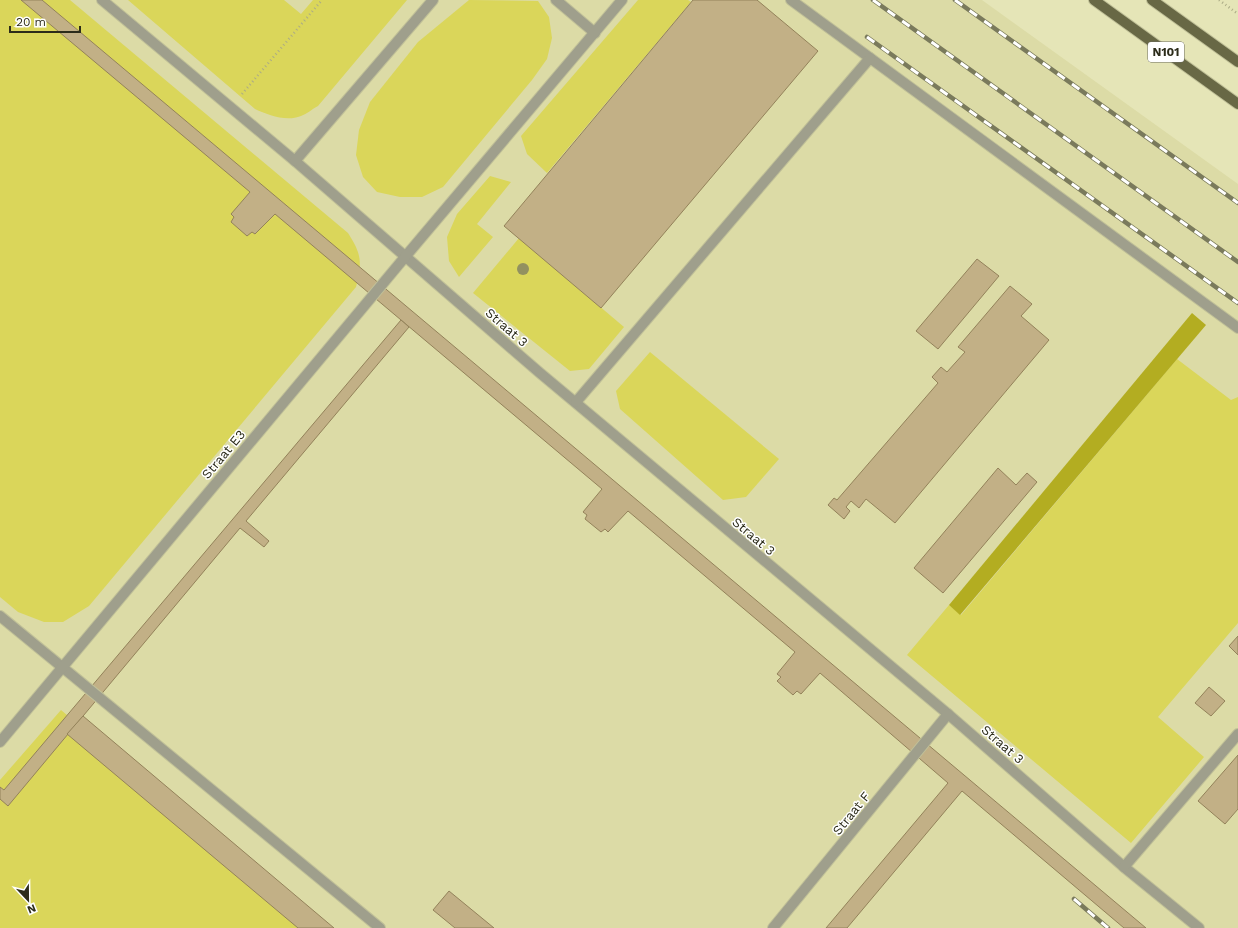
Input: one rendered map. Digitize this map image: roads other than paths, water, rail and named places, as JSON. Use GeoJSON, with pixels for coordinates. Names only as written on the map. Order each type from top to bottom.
{"type":"FeatureCollection","features":[{"type":"Feature","properties":{"kind":"main road","name":"N101"},"geometry":{"type":"LineString","coordinates":[[1094,0],[1238,104]]}},
{"type":"Feature","properties":{"kind":"main road","name":"N101"},"geometry":{"type":"LineString","coordinates":[[1152,0],[1238,62]]}},
{"type":"Feature","properties":{"kind":"lane","name":"Straat 3"},"geometry":{"type":"LineString","coordinates":[[102,0],[294,161],[404,257],[948,714],[1124,867],[1199,928]]}},
{"type":"Feature","properties":{"kind":"lane"},"geometry":{"type":"LineString","coordinates":[[294,161],[433,0]]}},
{"type":"Feature","properties":{"kind":"lane"},"geometry":{"type":"LineString","coordinates":[[556,0],[595,33]]}},
{"type":"Feature","properties":{"kind":"lane","name":"Straat E3"},"geometry":{"type":"LineString","coordinates":[[0,742],[404,257],[622,0]]}},
{"type":"Feature","properties":{"kind":"lane"},"geometry":{"type":"LineString","coordinates":[[791,0],[1238,328]]}},
{"type":"Feature","properties":{"kind":"lane"},"geometry":{"type":"LineString","coordinates":[[576,402],[870,58]]}},
{"type":"Feature","properties":{"kind":"lane"},"geometry":{"type":"LineString","coordinates":[[0,616],[380,928]]}},
{"type":"Feature","properties":{"kind":"lane","name":"Straat F"},"geometry":{"type":"LineString","coordinates":[[774,928],[948,714]]}},
{"type":"Feature","properties":{"kind":"lane"},"geometry":{"type":"LineString","coordinates":[[1124,867],[1238,734]]}},
{"type":"Feature","properties":{"kind":"railway"},"geometry":{"type":"LineString","coordinates":[[873,0],[1238,262]]}},
{"type":"Feature","properties":{"kind":"railway"},"geometry":{"type":"LineString","coordinates":[[955,0],[1238,203]]}},
{"type":"Feature","properties":{"kind":"railway"},"geometry":{"type":"LineString","coordinates":[[867,37],[1238,303]]}},
{"type":"Feature","properties":{"kind":"railway"},"geometry":{"type":"LineString","coordinates":[[1074,899],[1108,928]]}}]}
